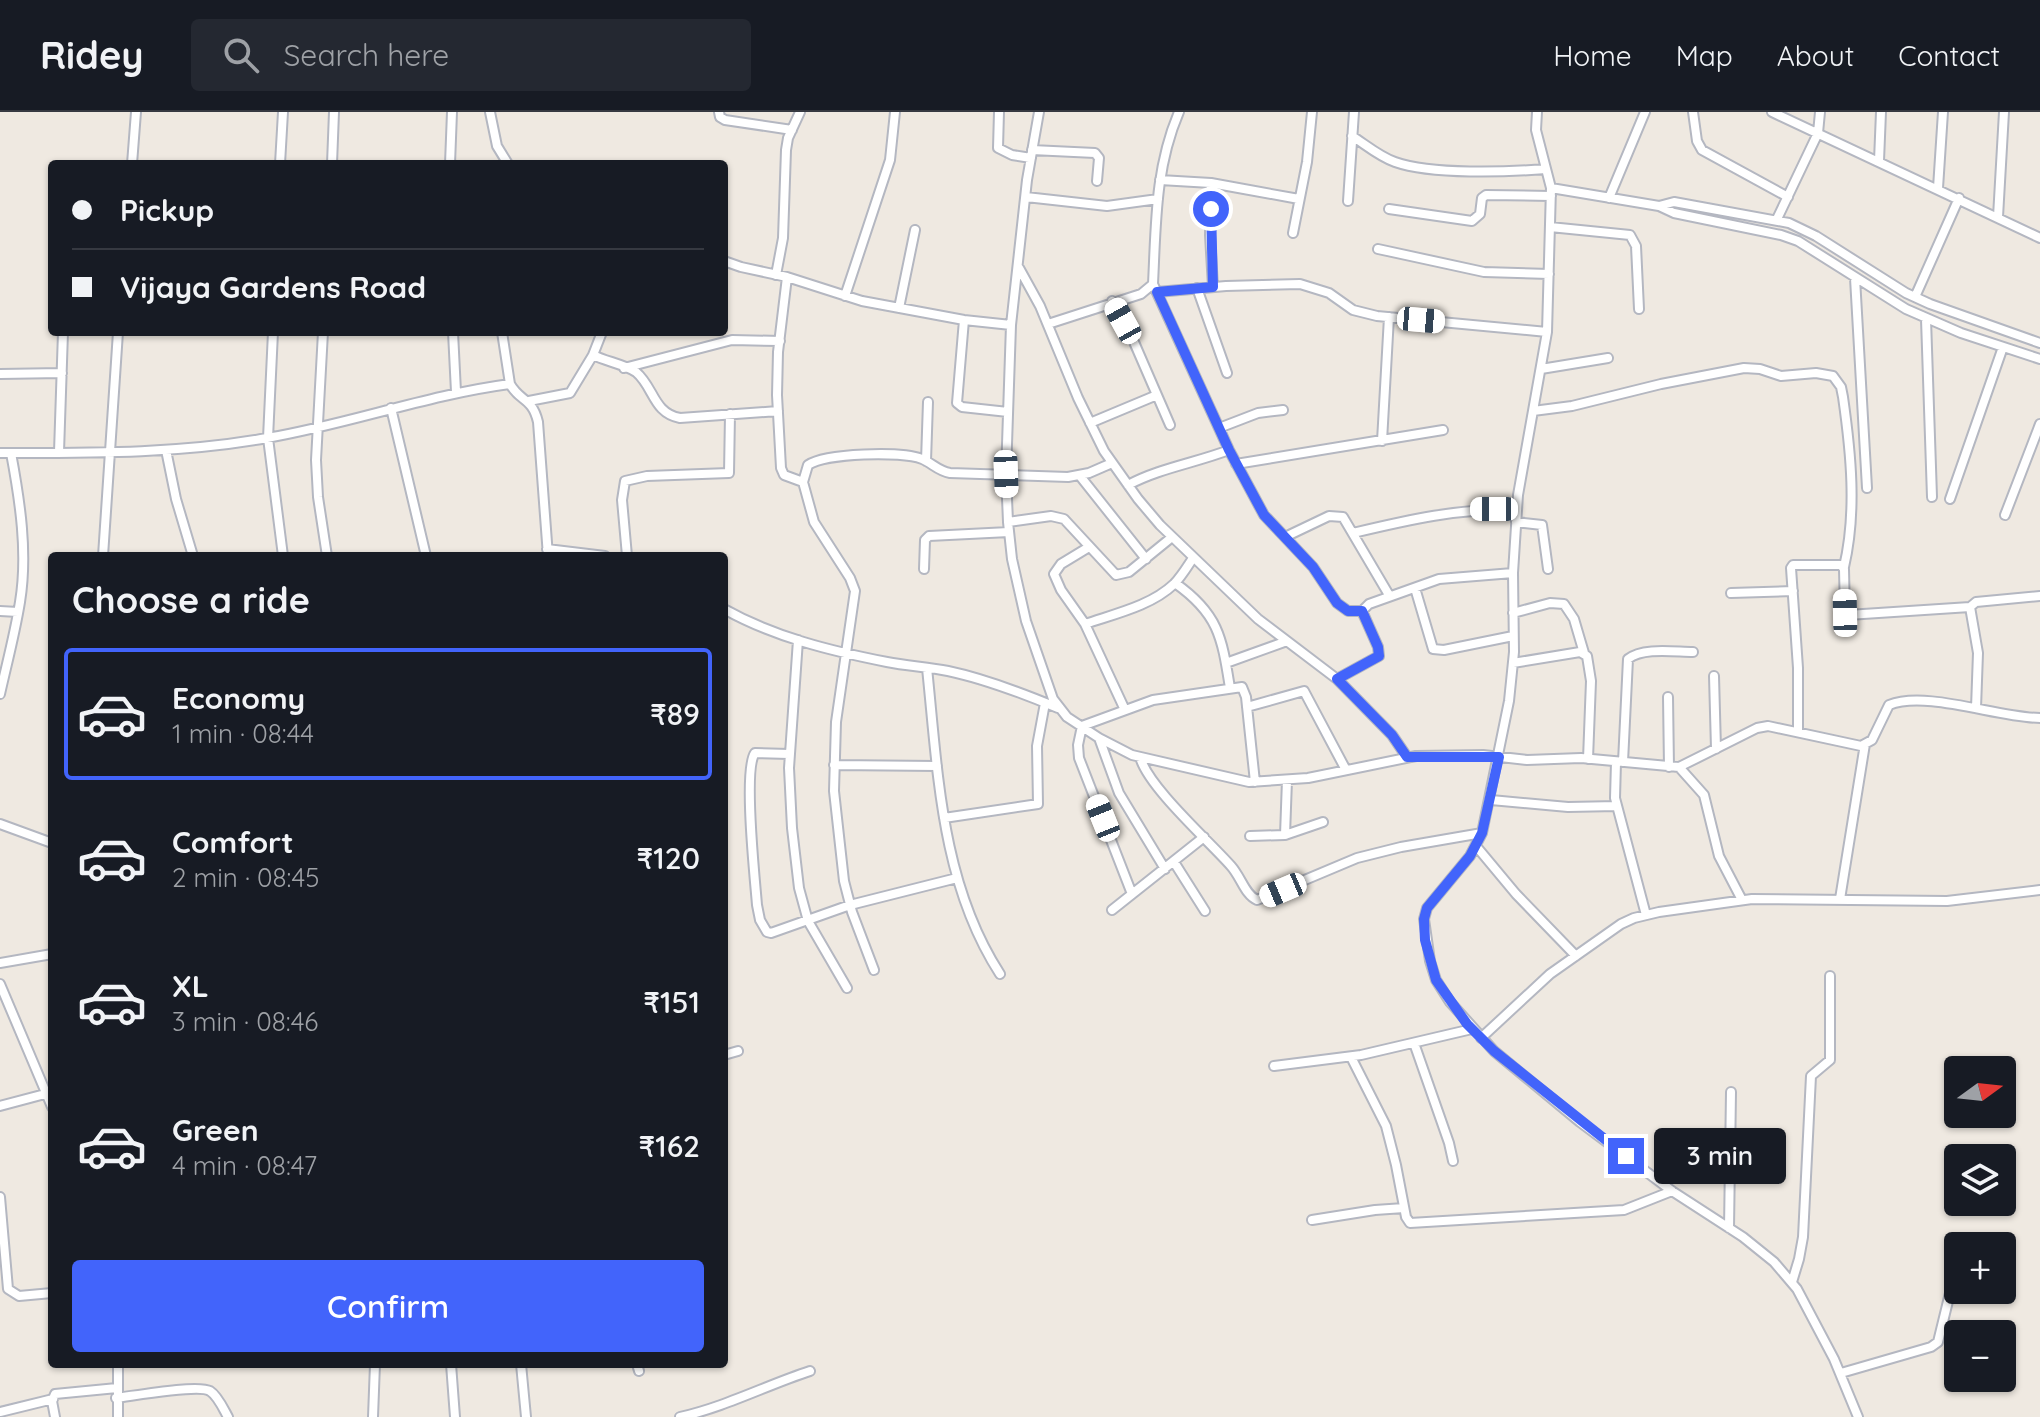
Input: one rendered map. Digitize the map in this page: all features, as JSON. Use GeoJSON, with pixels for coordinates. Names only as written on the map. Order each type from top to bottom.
{"type":"FeatureCollection","features":[{"type":"Feature","properties":{"kind":"street"},"geometry":{"type":"LineString","coordinates":[[132,160],[136,112]]}},
{"type":"Feature","properties":{"kind":"street"},"geometry":{"type":"LineString","coordinates":[[280,160],[283,112]]}},
{"type":"Feature","properties":{"kind":"street"},"geometry":{"type":"LineString","coordinates":[[332,160],[334,112]]}},
{"type":"Feature","properties":{"kind":"street"},"geometry":{"type":"LineString","coordinates":[[450,160],[452,112]]}},
{"type":"Feature","properties":{"kind":"street"},"geometry":{"type":"LineString","coordinates":[[490,112],[503,160]]}},
{"type":"Feature","properties":{"kind":"street"},"geometry":{"type":"LineString","coordinates":[[719,112],[725,120],[792,130]]}},
{"type":"Feature","properties":{"kind":"street"},"geometry":{"type":"LineString","coordinates":[[776,275],[783,238],[786,150],[800,112]]}},
{"type":"Feature","properties":{"kind":"street"},"geometry":{"type":"LineString","coordinates":[[845,296],[890,160],[895,112]]}},
{"type":"Feature","properties":{"kind":"street"},"geometry":{"type":"LineString","coordinates":[[999,112],[998,148],[1012,155],[1095,153],[1099,158],[1097,181]]}},
{"type":"Feature","properties":{"kind":"street"},"geometry":{"type":"LineString","coordinates":[[1039,112],[1011,325],[1006,474],[1012,559],[1026,621],[1059,709]]}},
{"type":"Feature","properties":{"kind":"street"},"geometry":{"type":"LineString","coordinates":[[1179,112],[1168,139],[1160,180],[1155,288],[1229,450],[1264,515],[1313,567],[1337,603],[1348,611],[1362,611],[1369,604],[1389,595],[1439,579],[1513,573]]}},
{"type":"Feature","properties":{"kind":"street"},"geometry":{"type":"LineString","coordinates":[[1293,233],[1307,162],[1312,112]]}},
{"type":"Feature","properties":{"kind":"street"},"geometry":{"type":"LineString","coordinates":[[1348,201],[1354,112]]}},
{"type":"Feature","properties":{"kind":"street"},"geometry":{"type":"LineString","coordinates":[[1537,112],[1536,130],[1551,192],[1547,332],[1517,509],[1513,663],[1509,701],[1482,833],[1453,878],[1433,899],[1424,919],[1425,940],[1436,980],[1481,1038],[1580,1122],[1774,1262],[1792,1282],[1841,1373],[1858,1417]]}},
{"type":"Feature","properties":{"kind":"street"},"geometry":{"type":"LineString","coordinates":[[1609,198],[1645,112]]}},
{"type":"Feature","properties":{"kind":"street"},"geometry":{"type":"LineString","coordinates":[[1693,112],[1697,141],[1702,150],[1788,197]]}},
{"type":"Feature","properties":{"kind":"street"},"geometry":{"type":"LineString","coordinates":[[1772,112],[2040,238]]}},
{"type":"Feature","properties":{"kind":"street"},"geometry":{"type":"LineString","coordinates":[[1777,219],[1818,133],[1820,112]]}},
{"type":"Feature","properties":{"kind":"street"},"geometry":{"type":"LineString","coordinates":[[1879,161],[1881,112]]}},
{"type":"Feature","properties":{"kind":"street"},"geometry":{"type":"LineString","coordinates":[[1938,188],[1943,112]]}},
{"type":"Feature","properties":{"kind":"street"},"geometry":{"type":"LineString","coordinates":[[1998,217],[2004,112]]}},
{"type":"Feature","properties":{"kind":"street"},"geometry":{"type":"LineString","coordinates":[[1352,136],[1403,164],[1489,171],[1546,169]]}},
{"type":"Feature","properties":{"kind":"street"},"geometry":{"type":"LineString","coordinates":[[1160,180],[1211,183],[1299,199]]}},
{"type":"Feature","properties":{"kind":"street"},"geometry":{"type":"LineString","coordinates":[[1211,183],[1213,287]]}},
{"type":"Feature","properties":{"kind":"street"},"geometry":{"type":"LineString","coordinates":[[1389,209],[1472,221],[1480,214],[1482,198],[1486,195],[1551,192],[1659,206],[1674,213],[1798,241],[1926,319],[2040,359]]}},
{"type":"Feature","properties":{"kind":"street"},"geometry":{"type":"LineString","coordinates":[[1026,197],[1107,206],[1158,199]]}},
{"type":"Feature","properties":{"kind":"street"},"geometry":{"type":"LineString","coordinates":[[1915,297],[1959,198]]}},
{"type":"Feature","properties":{"kind":"street"},"geometry":{"type":"LineString","coordinates":[[1659,206],[1674,202],[1777,219],[1816,236],[1915,297],[2040,343]]}},
{"type":"Feature","properties":{"kind":"street"},"geometry":{"type":"LineString","coordinates":[[1550,227],[1630,235],[1636,246],[1639,309]]}},
{"type":"Feature","properties":{"kind":"street"},"geometry":{"type":"LineString","coordinates":[[899,308],[915,230]]}},
{"type":"Feature","properties":{"kind":"street"},"geometry":{"type":"LineString","coordinates":[[1378,249],[1484,272],[1549,274]]}},
{"type":"Feature","properties":{"kind":"street"},"geometry":{"type":"LineString","coordinates":[[728,262],[845,296],[964,320],[1011,325]]}},
{"type":"Feature","properties":{"kind":"street"},"geometry":{"type":"LineString","coordinates":[[1019,268],[1048,324],[1090,423],[1128,485],[1172,537],[1258,619],[1337,679],[1392,735],[1407,757]]}},
{"type":"Feature","properties":{"kind":"street"},"geometry":{"type":"LineString","coordinates":[[787,277],[780,341],[778,411],[782,473],[803,482]]}},
{"type":"Feature","properties":{"kind":"street"},"geometry":{"type":"LineString","coordinates":[[1855,278],[1867,488]]}},
{"type":"Feature","properties":{"kind":"street"},"geometry":{"type":"LineString","coordinates":[[1048,324],[1155,288],[1300,284],[1329,293],[1353,310],[1389,317],[1547,332]]}},
{"type":"Feature","properties":{"kind":"street"},"geometry":{"type":"LineString","coordinates":[[1197,288],[1227,373]]}},
{"type":"Feature","properties":{"kind":"street"},"geometry":{"type":"LineString","coordinates":[[1112,301],[1134,342],[1170,425]]}},
{"type":"Feature","properties":{"kind":"street"},"geometry":{"type":"LineString","coordinates":[[1382,441],[1389,317]]}},
{"type":"Feature","properties":{"kind":"street"},"geometry":{"type":"LineString","coordinates":[[1926,319],[1932,497]]}},
{"type":"Feature","properties":{"kind":"street"},"geometry":{"type":"LineString","coordinates":[[964,320],[957,403],[962,407],[1008,412]]}},
{"type":"Feature","properties":{"kind":"street"},"geometry":{"type":"LineString","coordinates":[[59,452],[63,336]]}},
{"type":"Feature","properties":{"kind":"street"},"geometry":{"type":"LineString","coordinates":[[103,552],[118,336]]}},
{"type":"Feature","properties":{"kind":"street"},"geometry":{"type":"LineString","coordinates":[[273,336],[268,438],[282,552]]}},
{"type":"Feature","properties":{"kind":"street"},"geometry":{"type":"LineString","coordinates":[[323,336],[317,428],[318,497],[326,552]]}},
{"type":"Feature","properties":{"kind":"street"},"geometry":{"type":"LineString","coordinates":[[453,336],[456,392]]}},
{"type":"Feature","properties":{"kind":"street"},"geometry":{"type":"LineString","coordinates":[[503,336],[510,384],[514,391],[529,401],[538,422],[548,552]]}},
{"type":"Feature","properties":{"kind":"street"},"geometry":{"type":"LineString","coordinates":[[529,401],[570,393],[600,336]]}},
{"type":"Feature","properties":{"kind":"street"},"geometry":{"type":"LineString","coordinates":[[624,368],[693,352],[720,342],[744,339],[780,341]]}},
{"type":"Feature","properties":{"kind":"street"},"geometry":{"type":"LineString","coordinates":[[1950,499],[2003,347]]}},
{"type":"Feature","properties":{"kind":"street"},"geometry":{"type":"LineString","coordinates":[[593,355],[636,373],[657,404],[671,416],[680,418],[778,411]]}},
{"type":"Feature","properties":{"kind":"street"},"geometry":{"type":"LineString","coordinates":[[1541,369],[1608,358]]}},
{"type":"Feature","properties":{"kind":"street"},"geometry":{"type":"LineString","coordinates":[[1533,411],[1572,406],[1744,368],[1760,369],[1781,376],[1816,373],[1833,376],[1841,387],[1852,470],[1844,567],[1845,615],[1970,607],[1976,602],[2040,596]]}},
{"type":"Feature","properties":{"kind":"street"},"geometry":{"type":"LineString","coordinates":[[0,374],[62,373]]}},
{"type":"Feature","properties":{"kind":"street"},"geometry":{"type":"LineString","coordinates":[[0,453],[166,450],[268,438],[456,392],[510,384]]}},
{"type":"Feature","properties":{"kind":"street"},"geometry":{"type":"LineString","coordinates":[[1090,423],[1157,395]]}},
{"type":"Feature","properties":{"kind":"street"},"geometry":{"type":"LineString","coordinates":[[926,461],[928,402]]}},
{"type":"Feature","properties":{"kind":"street"},"geometry":{"type":"LineString","coordinates":[[391,408],[425,552]]}},
{"type":"Feature","properties":{"kind":"street"},"geometry":{"type":"LineString","coordinates":[[1219,428],[1258,413],[1283,410]]}},
{"type":"Feature","properties":{"kind":"street"},"geometry":{"type":"LineString","coordinates":[[627,552],[622,500],[625,481],[647,476],[729,473],[730,414]]}},
{"type":"Feature","properties":{"kind":"street"},"geometry":{"type":"LineString","coordinates":[[2005,515],[2040,424]]}},
{"type":"Feature","properties":{"kind":"street"},"geometry":{"type":"LineString","coordinates":[[1236,464],[1443,430]]}},
{"type":"Feature","properties":{"kind":"street"},"geometry":{"type":"LineString","coordinates":[[166,450],[192,552]]}},
{"type":"Feature","properties":{"kind":"street"},"geometry":{"type":"LineString","coordinates":[[1128,485],[1151,473],[1229,450]]}},
{"type":"Feature","properties":{"kind":"street"},"geometry":{"type":"LineString","coordinates":[[0,694],[18,612],[23,567],[22,530],[11,453]]}},
{"type":"Feature","properties":{"kind":"street"},"geometry":{"type":"LineString","coordinates":[[874,970],[844,881],[834,765],[845,653],[854,614],[855,591],[814,522],[803,482],[808,465],[836,457],[909,456],[926,461],[941,472],[1080,476],[1112,463]]}},
{"type":"Feature","properties":{"kind":"street"},"geometry":{"type":"LineString","coordinates":[[1080,476],[1146,559]]}},
{"type":"Feature","properties":{"kind":"street"},"geometry":{"type":"LineString","coordinates":[[1353,533],[1438,513],[1517,509]]}},
{"type":"Feature","properties":{"kind":"street"},"geometry":{"type":"LineString","coordinates":[[1285,537],[1337,515],[1343,517],[1389,595]]}},
{"type":"Feature","properties":{"kind":"street"},"geometry":{"type":"LineString","coordinates":[[1008,522],[1059,516],[1116,575],[1129,572],[1172,537]]}},
{"type":"Feature","properties":{"kind":"street"},"geometry":{"type":"LineString","coordinates":[[1516,522],[1542,525],[1548,569]]}},
{"type":"Feature","properties":{"kind":"street"},"geometry":{"type":"LineString","coordinates":[[924,569],[925,540],[929,536],[1009,532]]}},
{"type":"Feature","properties":{"kind":"street"},"geometry":{"type":"LineString","coordinates":[[1089,547],[1061,564],[1054,574],[1061,590],[1085,624],[1125,710]]}},
{"type":"Feature","properties":{"kind":"street"},"geometry":{"type":"LineString","coordinates":[[1085,624],[1146,601],[1175,583],[1193,558]]}},
{"type":"Feature","properties":{"kind":"street"},"geometry":{"type":"LineString","coordinates":[[1798,732],[1793,565],[1844,567]]}},
{"type":"Feature","properties":{"kind":"street"},"geometry":{"type":"LineString","coordinates":[[1175,583],[1188,592],[1213,621],[1221,636],[1230,688]]}},
{"type":"Feature","properties":{"kind":"street"},"geometry":{"type":"LineString","coordinates":[[1415,588],[1433,649],[1444,650],[1513,636]]}},
{"type":"Feature","properties":{"kind":"street"},"geometry":{"type":"LineString","coordinates":[[1731,593],[1793,591]]}},
{"type":"Feature","properties":{"kind":"street"},"geometry":{"type":"LineString","coordinates":[[1513,613],[1550,603],[1564,604],[1574,619],[1584,653],[1590,662],[1588,759]]}},
{"type":"Feature","properties":{"kind":"street"},"geometry":{"type":"LineString","coordinates":[[1970,607],[1978,653],[1976,708]]}},
{"type":"Feature","properties":{"kind":"street"},"geometry":{"type":"LineString","coordinates":[[0,611],[18,612]]}},
{"type":"Feature","properties":{"kind":"street"},"geometry":{"type":"LineString","coordinates":[[728,611],[745,621],[798,640],[845,653],[1003,686],[1059,709],[1099,738],[1140,757],[1232,780],[1255,782],[1287,780],[1407,757],[1588,759],[1674,767],[1757,728],[1768,726],[1854,746],[1865,744],[1877,732],[1885,709],[1894,703],[1953,704],[2040,718]]}},
{"type":"Feature","properties":{"kind":"street"},"geometry":{"type":"LineString","coordinates":[[1337,679],[1379,656],[1362,611]]}},
{"type":"Feature","properties":{"kind":"street"},"geometry":{"type":"LineString","coordinates":[[798,640],[789,754],[792,828],[799,888],[808,921],[847,988]]}},
{"type":"Feature","properties":{"kind":"street"},"geometry":{"type":"LineString","coordinates":[[1226,663],[1287,641]]}},
{"type":"Feature","properties":{"kind":"street"},"geometry":{"type":"LineString","coordinates":[[1646,915],[1614,784],[1620,762],[1628,659],[1635,654],[1693,652]]}},
{"type":"Feature","properties":{"kind":"street"},"geometry":{"type":"LineString","coordinates":[[1513,663],[1584,653]]}},
{"type":"Feature","properties":{"kind":"street"},"geometry":{"type":"LineString","coordinates":[[927,668],[944,818],[957,878],[974,931],[1000,974]]}},
{"type":"Feature","properties":{"kind":"street"},"geometry":{"type":"LineString","coordinates":[[1714,676],[1716,749]]}},
{"type":"Feature","properties":{"kind":"street"},"geometry":{"type":"LineString","coordinates":[[1082,726],[1153,700],[1242,687],[1245,690],[1255,782]]}},
{"type":"Feature","properties":{"kind":"street"},"geometry":{"type":"LineString","coordinates":[[1247,707],[1304,691],[1346,770]]}},
{"type":"Feature","properties":{"kind":"street"},"geometry":{"type":"LineString","coordinates":[[1668,697],[1674,767],[1704,795],[1719,856],[1742,900]]}},
{"type":"Feature","properties":{"kind":"street"},"geometry":{"type":"LineString","coordinates":[[944,818],[1038,804],[1037,746],[1045,703]]}},
{"type":"Feature","properties":{"kind":"street"},"geometry":{"type":"LineString","coordinates":[[1082,726],[1079,758],[1132,894]]}},
{"type":"Feature","properties":{"kind":"street"},"geometry":{"type":"LineString","coordinates":[[1099,738],[1119,793],[1165,869]]}},
{"type":"Feature","properties":{"kind":"street"},"geometry":{"type":"LineString","coordinates":[[1840,899],[1865,744]]}},
{"type":"Feature","properties":{"kind":"street"},"geometry":{"type":"LineString","coordinates":[[789,754],[755,753],[751,761],[750,807],[757,905],[767,932],[850,905],[957,878]]}},
{"type":"Feature","properties":{"kind":"street"},"geometry":{"type":"LineString","coordinates":[[1140,757],[1148,774],[1234,869],[1252,899],[1257,900],[1357,858],[1482,833]]}},
{"type":"Feature","properties":{"kind":"street"},"geometry":{"type":"LineString","coordinates":[[834,765],[937,766]]}},
{"type":"Feature","properties":{"kind":"street"},"geometry":{"type":"LineString","coordinates":[[1285,835],[1287,780]]}},
{"type":"Feature","properties":{"kind":"street"},"geometry":{"type":"LineString","coordinates":[[1491,800],[1568,807],[1617,806]]}},
{"type":"Feature","properties":{"kind":"street"},"geometry":{"type":"LineString","coordinates":[[1250,836],[1285,835],[1323,822]]}},
{"type":"Feature","properties":{"kind":"street"},"geometry":{"type":"LineString","coordinates":[[0,824],[48,842]]}},
{"type":"Feature","properties":{"kind":"street"},"geometry":{"type":"LineString","coordinates":[[1112,910],[1204,837]]}},
{"type":"Feature","properties":{"kind":"street"},"geometry":{"type":"LineString","coordinates":[[1476,846],[1523,903],[1576,956]]}},
{"type":"Feature","properties":{"kind":"street"},"geometry":{"type":"LineString","coordinates":[[1174,862],[1205,911]]}},
{"type":"Feature","properties":{"kind":"street"},"geometry":{"type":"LineString","coordinates":[[1481,1038],[1531,990],[1576,956],[1621,924],[1646,915],[1742,900],[1947,901],[2040,890]]}},
{"type":"Feature","properties":{"kind":"street"},"geometry":{"type":"LineString","coordinates":[[0,963],[48,955]]}},
{"type":"Feature","properties":{"kind":"street"},"geometry":{"type":"LineString","coordinates":[[1792,1282],[1803,1237],[1811,1076],[1830,1060],[1830,976]]}},
{"type":"Feature","properties":{"kind":"street"},"geometry":{"type":"LineString","coordinates":[[0,984],[48,1100]]}},
{"type":"Feature","properties":{"kind":"street"},"geometry":{"type":"LineString","coordinates":[[1274,1066],[1351,1057],[1472,1029]]}},
{"type":"Feature","properties":{"kind":"street"},"geometry":{"type":"LineString","coordinates":[[1414,1043],[1453,1161]]}},
{"type":"Feature","properties":{"kind":"street"},"geometry":{"type":"LineString","coordinates":[[728,1054],[738,1051]]}},
{"type":"Feature","properties":{"kind":"street"},"geometry":{"type":"LineString","coordinates":[[1351,1057],[1386,1126],[1408,1221],[1592,1214],[1624,1210],[1672,1191]]}},
{"type":"Feature","properties":{"kind":"street"},"geometry":{"type":"LineString","coordinates":[[1729,1228],[1731,1092]]}},
{"type":"Feature","properties":{"kind":"street"},"geometry":{"type":"LineString","coordinates":[[0,1106],[45,1094]]}},
{"type":"Feature","properties":{"kind":"street"},"geometry":{"type":"LineString","coordinates":[[0,1197],[3,1283],[14,1295],[48,1293]]}},
{"type":"Feature","properties":{"kind":"street"},"geometry":{"type":"LineString","coordinates":[[1312,1220],[1404,1208]]}},
{"type":"Feature","properties":{"kind":"street"},"geometry":{"type":"LineString","coordinates":[[1841,1373],[1931,1347],[1938,1342],[1947,1304]]}},
{"type":"Feature","properties":{"kind":"street"},"geometry":{"type":"LineString","coordinates":[[118,1368],[118,1417]]}},
{"type":"Feature","properties":{"kind":"street"},"geometry":{"type":"LineString","coordinates":[[373,1417],[375,1368]]}},
{"type":"Feature","properties":{"kind":"street"},"geometry":{"type":"LineString","coordinates":[[451,1368],[455,1417]]}},
{"type":"Feature","properties":{"kind":"street"},"geometry":{"type":"LineString","coordinates":[[521,1368],[526,1417]]}},
{"type":"Feature","properties":{"kind":"street"},"geometry":{"type":"LineString","coordinates":[[680,1417],[810,1371]]}},
{"type":"Feature","properties":{"kind":"street"},"geometry":{"type":"LineString","coordinates":[[0,1412],[53,1399],[60,1393],[117,1388]]}},
{"type":"Feature","properties":{"kind":"street"},"geometry":{"type":"LineString","coordinates":[[116,1398],[207,1390],[228,1417]]}},
{"type":"Feature","properties":{"kind":"street"},"geometry":{"type":"LineString","coordinates":[[53,1399],[55,1417]]}},
{"type":"Feature","properties":{"kind":"route"},"geometry":{"type":"LineString","coordinates":[[1211,209],[1213,287],[1157,292],[1229,450],[1264,515],[1313,567],[1337,603],[1348,611],[1362,611],[1379,656],[1337,679],[1392,735],[1407,757],[1499,757],[1482,833],[1470,856],[1427,908],[1425,940],[1436,980],[1467,1024],[1494,1051],[1626,1156]]}}]}
